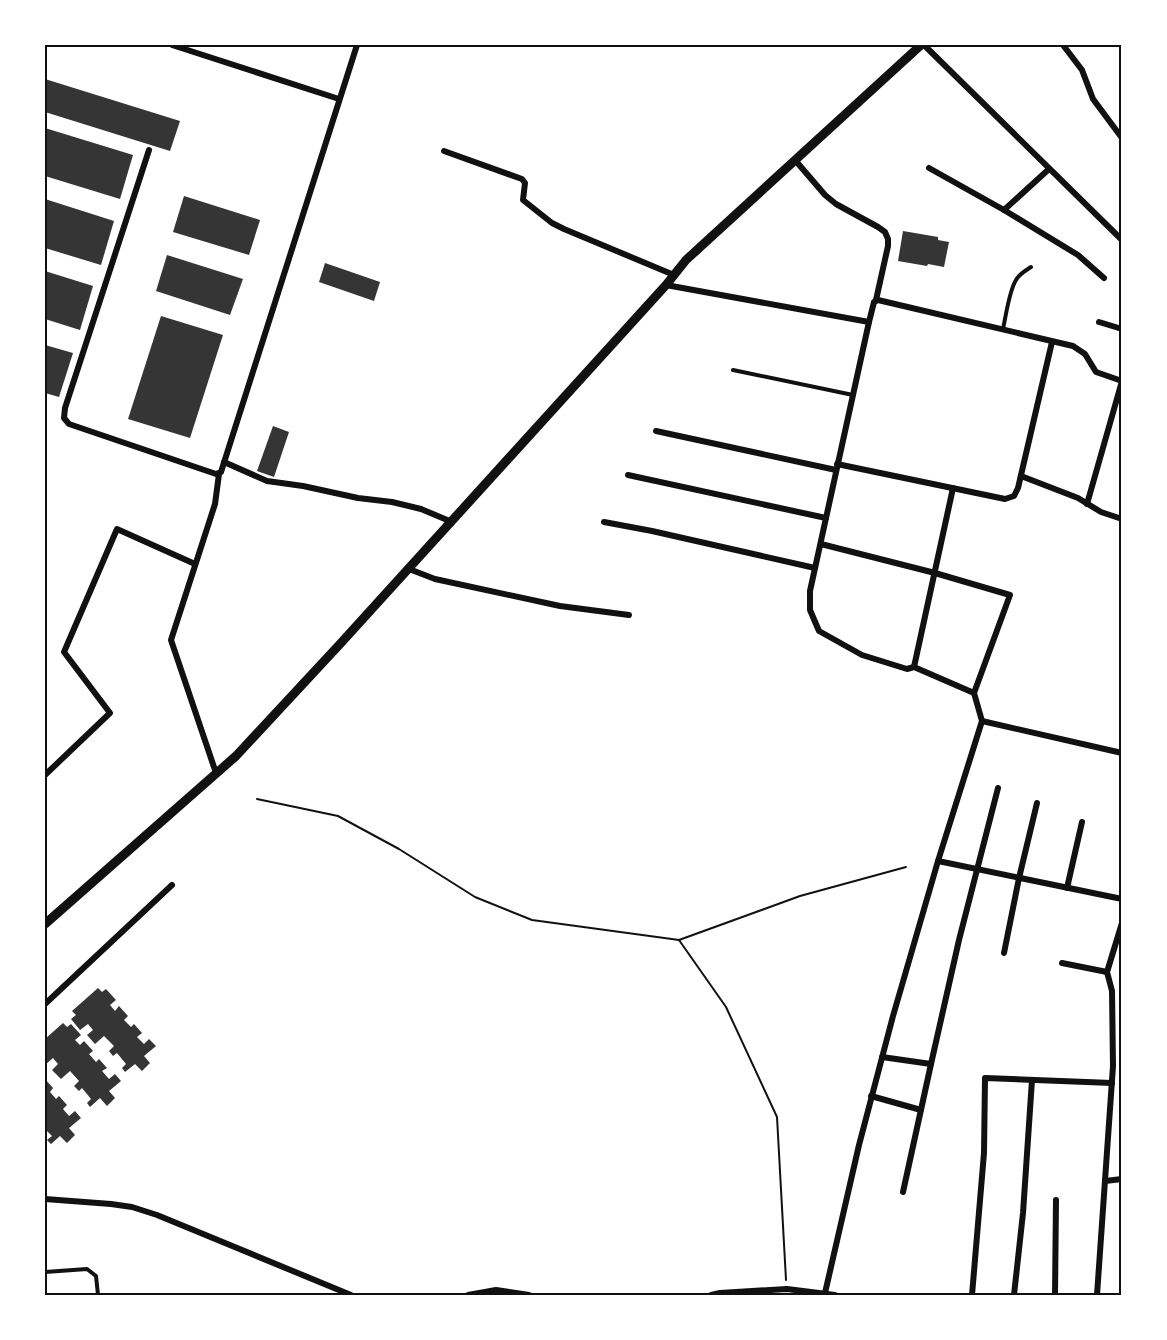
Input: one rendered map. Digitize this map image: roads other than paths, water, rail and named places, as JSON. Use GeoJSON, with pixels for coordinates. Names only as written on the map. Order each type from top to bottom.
{"type":"FeatureCollection","features":[{"type":"Feature","properties":{"kind":"street"},"geometry":{"type":"LineString","coordinates":[[172,45],[339,99]]}},
{"type":"Feature","properties":{"kind":"street"},"geometry":{"type":"LineString","coordinates":[[216,773],[171,640],[215,504],[219,474],[357,45]]}},
{"type":"Feature","properties":{"kind":"street"},"geometry":{"type":"LineString","coordinates":[[45,924],[244,747],[452,522],[686,260],[923,45],[1122,240]]}},
{"type":"Feature","properties":{"kind":"street"},"geometry":{"type":"LineString","coordinates":[[1064,45],[1082,70],[1093,99],[1122,138]]}},
{"type":"Feature","properties":{"kind":"street"},"geometry":{"type":"LineString","coordinates":[[149,150],[65,408],[64,418],[69,424],[219,474]]}},
{"type":"Feature","properties":{"kind":"street"},"geometry":{"type":"LineString","coordinates":[[444,151],[522,179],[525,183],[523,200],[552,223],[674,275]]}},
{"type":"Feature","properties":{"kind":"street"},"geometry":{"type":"LineString","coordinates":[[795,160],[825,195],[836,204],[878,227],[885,232],[888,239],[810,591],[810,610],[819,631],[862,655],[907,669],[914,667],[974,693]]}},
{"type":"Feature","properties":{"kind":"street"},"geometry":{"type":"LineString","coordinates":[[929,168],[1078,255],[1104,278]]}},
{"type":"Feature","properties":{"kind":"street"},"geometry":{"type":"LineString","coordinates":[[1004,210],[1049,169]]}},
{"type":"Feature","properties":{"kind":"street"},"geometry":{"type":"LineString","coordinates":[[666,285],[869,322]]}},
{"type":"Feature","properties":{"kind":"street"},"geometry":{"type":"LineString","coordinates":[[876,300],[1073,346],[1085,354],[1096,372],[1122,381],[1087,504]]}},
{"type":"Feature","properties":{"kind":"street"},"geometry":{"type":"LineString","coordinates":[[1100,322],[1122,329]]}},
{"type":"Feature","properties":{"kind":"street"},"geometry":{"type":"LineString","coordinates":[[656,431],[1005,499],[1014,496],[1018,488],[1052,342]]}},
{"type":"Feature","properties":{"kind":"street"},"geometry":{"type":"LineString","coordinates":[[224,462],[267,481],[392,502],[421,509],[452,522]]}},
{"type":"Feature","properties":{"kind":"street"},"geometry":{"type":"LineString","coordinates":[[628,475],[826,518]]}},
{"type":"Feature","properties":{"kind":"street"},"geometry":{"type":"LineString","coordinates":[[1021,477],[1078,498],[1101,512],[1122,519]]}},
{"type":"Feature","properties":{"kind":"street"},"geometry":{"type":"LineString","coordinates":[[914,667],[953,488]]}},
{"type":"Feature","properties":{"kind":"street"},"geometry":{"type":"LineString","coordinates":[[604,522],[815,568]]}},
{"type":"Feature","properties":{"kind":"street"},"geometry":{"type":"LineString","coordinates":[[45,776],[110,713],[64,652],[117,529],[195,564]]}},
{"type":"Feature","properties":{"kind":"street"},"geometry":{"type":"LineString","coordinates":[[820,544],[935,573],[1010,595],[974,693],[982,721],[938,861],[871,1096],[825,1293]]}},
{"type":"Feature","properties":{"kind":"street"},"geometry":{"type":"LineString","coordinates":[[409,569],[435,579],[560,606],[629,615]]}},
{"type":"Feature","properties":{"kind":"street"},"geometry":{"type":"LineString","coordinates":[[982,721],[1122,753]]}},
{"type":"Feature","properties":{"kind":"street"},"geometry":{"type":"LineString","coordinates":[[903,1192],[958,940],[998,788]]}},
{"type":"Feature","properties":{"kind":"street"},"geometry":{"type":"LineString","coordinates":[[1004,952],[1037,803]]}},
{"type":"Feature","properties":{"kind":"street"},"geometry":{"type":"LineString","coordinates":[[1067,888],[1082,822]]}},
{"type":"Feature","properties":{"kind":"street"},"geometry":{"type":"LineString","coordinates":[[938,861],[1122,899]]}},
{"type":"Feature","properties":{"kind":"street"},"geometry":{"type":"LineString","coordinates":[[45,1004],[172,885]]}},
{"type":"Feature","properties":{"kind":"street"},"geometry":{"type":"LineString","coordinates":[[1097,1295],[1112,1083],[1113,991],[1107,972],[1122,922]]}},
{"type":"Feature","properties":{"kind":"street"},"geometry":{"type":"LineString","coordinates":[[1062,963],[1107,972]]}},
{"type":"Feature","properties":{"kind":"street"},"geometry":{"type":"LineString","coordinates":[[882,1057],[931,1064]]}},
{"type":"Feature","properties":{"kind":"street"},"geometry":{"type":"LineString","coordinates":[[972,1295],[984,1153],[985,1078],[1112,1083]]}},
{"type":"Feature","properties":{"kind":"street"},"geometry":{"type":"LineString","coordinates":[[1014,1295],[1023,1213],[1032,1080]]}},
{"type":"Feature","properties":{"kind":"street"},"geometry":{"type":"LineString","coordinates":[[871,1096],[921,1110]]}},
{"type":"Feature","properties":{"kind":"street"},"geometry":{"type":"LineString","coordinates":[[1105,1181],[1122,1179]]}},
{"type":"Feature","properties":{"kind":"street"},"geometry":{"type":"LineString","coordinates":[[45,1199],[111,1203],[157,1215],[351,1295]]}},
{"type":"Feature","properties":{"kind":"street"},"geometry":{"type":"LineString","coordinates":[[1055,1295],[1056,1200]]}},
{"type":"Feature","properties":{"kind":"street"},"geometry":{"type":"LineString","coordinates":[[711,1295],[787,1288],[835,1295]]}},
{"type":"Feature","properties":{"kind":"street"},"geometry":{"type":"LineString","coordinates":[[468,1295],[496,1290],[528,1295]]}},
{"type":"Feature","properties":{"kind":"lane"},"geometry":{"type":"LineString","coordinates":[[1003,330],[1016,279],[1031,267]]}},
{"type":"Feature","properties":{"kind":"lane"},"geometry":{"type":"LineString","coordinates":[[733,370],[853,395]]}},
{"type":"Feature","properties":{"kind":"lane"},"geometry":{"type":"LineString","coordinates":[[45,1272],[87,1269],[96,1276],[98,1295]]}}]}
